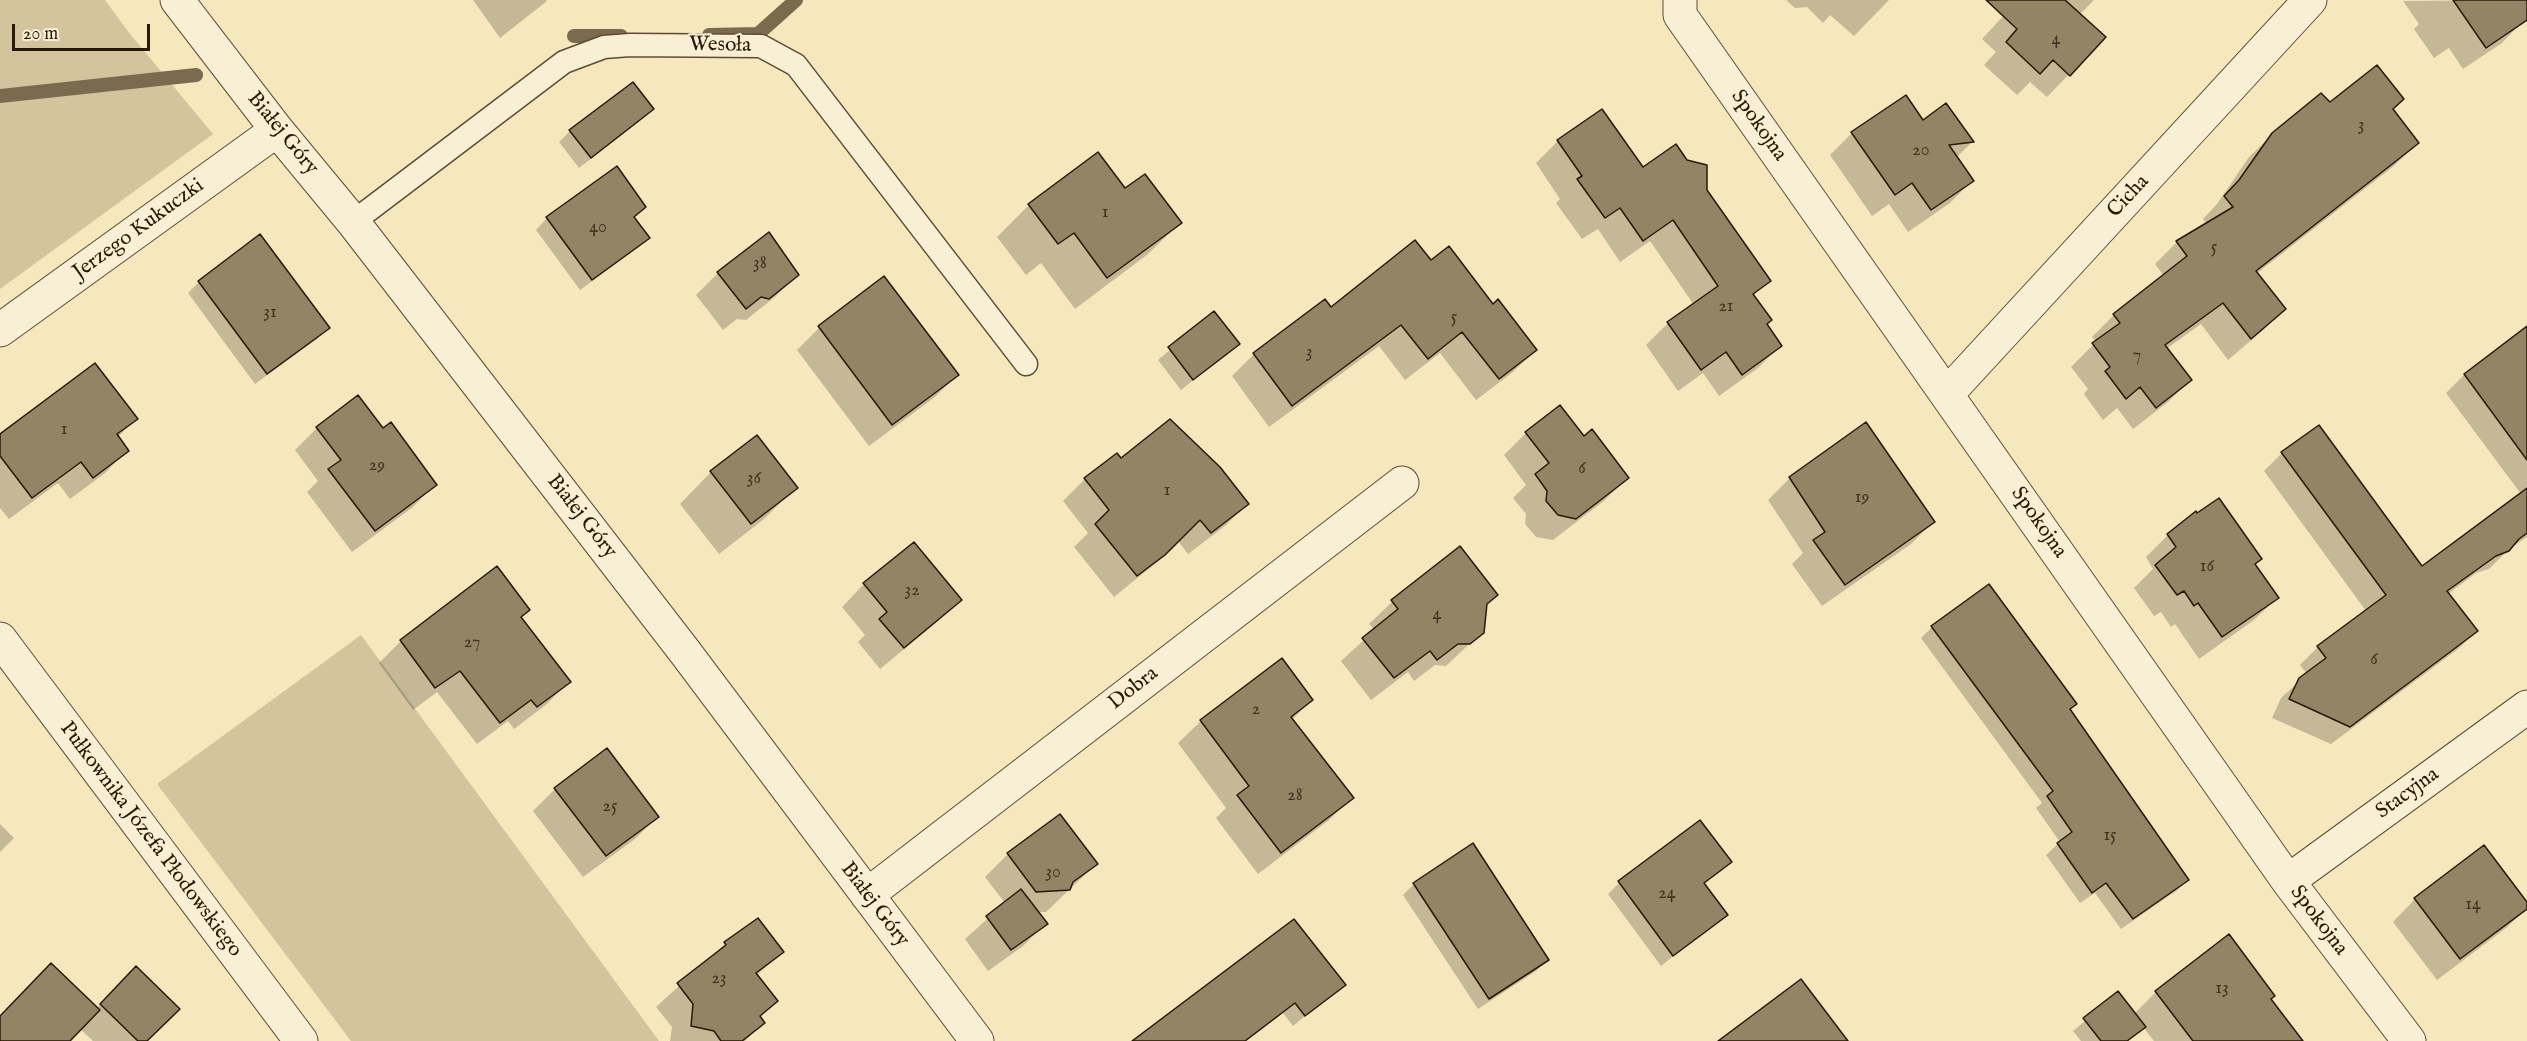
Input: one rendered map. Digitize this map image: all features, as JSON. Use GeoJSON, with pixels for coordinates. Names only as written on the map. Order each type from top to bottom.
{"type":"FeatureCollection","features":[{"type":"Feature","properties":{"kind":"street","name":"Białej Góry"},"geometry":{"type":"LineString","coordinates":[[177,0],[277,130],[353,222],[685,652],[977,1041]]}},
{"type":"Feature","properties":{"kind":"street","name":"Spokojna"},"geometry":{"type":"LineString","coordinates":[[1680,0],[1680,15],[2288,881],[2409,1041]]}},
{"type":"Feature","properties":{"kind":"street","name":"Cicha"},"geometry":{"type":"LineString","coordinates":[[1947,394],[2310,0]]}},
{"type":"Feature","properties":{"kind":"street","name":"Jerzego Kukuczki"},"geometry":{"type":"LineString","coordinates":[[0,330],[277,130]]}},
{"type":"Feature","properties":{"kind":"street","name":"Dobra"},"geometry":{"type":"LineString","coordinates":[[867,896],[1402,483]]}},
{"type":"Feature","properties":{"kind":"street","name":"Pułkownika Józefa Płodowskiego"},"geometry":{"type":"LineString","coordinates":[[0,639],[301,1041]]}},
{"type":"Feature","properties":{"kind":"street","name":"Stacyjna"},"geometry":{"type":"LineString","coordinates":[[2288,881],[2527,707]]}},
{"type":"Feature","properties":{"kind":"lane","name":"Wesoła"},"geometry":{"type":"LineString","coordinates":[[353,222],[564,62],[604,47],[630,45],[761,46],[796,65],[1026,364]]}},
{"type":"Feature","properties":{"kind":"shaded area"},"geometry":{"type":"Polygon","coordinates":[[[0,0],[105,0],[130,34],[213,134],[0,289],[0,0]]]}},
{"type":"Feature","properties":{"kind":"shaded area"},"geometry":{"type":"Polygon","coordinates":[[[361,635],[659,1041],[351,1041],[157,784],[361,635]]]}},
{"type":"Feature","properties":{"kind":"building"},"geometry":{"type":"Polygon","coordinates":[[[1986,0],[2065,0],[2106,37],[2070,76],[2053,60],[2040,74],[2006,42],[2017,29],[1986,0]]]}},
{"type":"Feature","properties":{"kind":"building"},"geometry":{"type":"Polygon","coordinates":[[[2453,0],[2527,0],[2527,20],[2486,48],[2453,0]]]}},
{"type":"Feature","properties":{"kind":"building"},"geometry":{"type":"Polygon","coordinates":[[[2377,65],[2404,99],[2393,109],[2419,143],[2256,271],[2286,309],[2251,339],[2223,303],[2165,345],[2192,380],[2156,408],[2140,387],[2126,399],[2105,371],[2110,367],[2092,343],[2120,323],[2113,314],[2187,256],[2176,241],[2233,207],[2224,196],[2239,180],[2272,133],[2321,93],[2330,102],[2377,65]]]}},
{"type":"Feature","properties":{"kind":"building"},"geometry":{"type":"Polygon","coordinates":[[[633,82],[654,109],[591,158],[569,130],[633,82]]]}},
{"type":"Feature","properties":{"kind":"building"},"geometry":{"type":"Polygon","coordinates":[[[1906,95],[1923,120],[1946,103],[1974,142],[1949,145],[1974,181],[1931,210],[1912,183],[1895,195],[1851,132],[1906,95]]]}},
{"type":"Feature","properties":{"kind":"building"},"geometry":{"type":"Polygon","coordinates":[[[1602,109],[1643,167],[1676,144],[1687,160],[1707,165],[1707,190],[1771,281],[1753,294],[1772,320],[1767,324],[1782,346],[1742,375],[1726,352],[1701,370],[1667,322],[1718,286],[1673,220],[1643,241],[1620,208],[1605,218],[1577,179],[1582,176],[1557,140],[1602,109]]]}},
{"type":"Feature","properties":{"kind":"building"},"geometry":{"type":"Polygon","coordinates":[[[1098,152],[1125,188],[1145,174],[1182,223],[1107,278],[1074,233],[1058,244],[1028,204],[1098,152]]]}},
{"type":"Feature","properties":{"kind":"building"},"geometry":{"type":"Polygon","coordinates":[[[617,166],[646,207],[634,217],[650,238],[592,280],[546,217],[617,166]]]}},
{"type":"Feature","properties":{"kind":"building"},"geometry":{"type":"Polygon","coordinates":[[[769,232],[799,275],[769,299],[761,297],[746,309],[717,272],[769,232]]]}},
{"type":"Feature","properties":{"kind":"building"},"geometry":{"type":"Polygon","coordinates":[[[260,234],[330,328],[267,374],[198,281],[260,234]]]}},
{"type":"Feature","properties":{"kind":"building"},"geometry":{"type":"Polygon","coordinates":[[[1415,240],[1431,260],[1449,246],[1493,304],[1498,299],[1537,350],[1499,379],[1462,332],[1428,359],[1401,325],[1292,406],[1253,353],[1325,299],[1331,307],[1415,240]]]}},
{"type":"Feature","properties":{"kind":"building"},"geometry":{"type":"Polygon","coordinates":[[[884,276],[959,375],[892,425],[818,326],[884,276]]]}},
{"type":"Feature","properties":{"kind":"building"},"geometry":{"type":"Polygon","coordinates":[[[1214,311],[1240,344],[1193,380],[1168,347],[1214,311]]]}},
{"type":"Feature","properties":{"kind":"building"},"geometry":{"type":"Polygon","coordinates":[[[2527,326],[2527,460],[2464,374],[2527,326]]]}},
{"type":"Feature","properties":{"kind":"building"},"geometry":{"type":"Polygon","coordinates":[[[95,363],[138,419],[117,434],[129,451],[93,478],[81,462],[32,498],[0,456],[0,434],[95,363]]]}},
{"type":"Feature","properties":{"kind":"building"},"geometry":{"type":"Polygon","coordinates":[[[358,395],[383,428],[391,422],[437,485],[375,531],[328,469],[341,460],[316,427],[358,395]]]}},
{"type":"Feature","properties":{"kind":"building"},"geometry":{"type":"Polygon","coordinates":[[[1560,405],[1584,436],[1592,429],[1629,478],[1576,519],[1558,515],[1546,501],[1547,491],[1535,474],[1549,463],[1525,432],[1560,405]]]}},
{"type":"Feature","properties":{"kind":"building"},"geometry":{"type":"Polygon","coordinates":[[[1170,419],[1220,467],[1249,504],[1211,533],[1200,520],[1165,555],[1137,576],[1095,524],[1109,510],[1084,478],[1117,453],[1121,458],[1170,419]]]}},
{"type":"Feature","properties":{"kind":"building"},"geometry":{"type":"Polygon","coordinates":[[[1866,422],[1935,522],[1845,585],[1813,540],[1825,532],[1789,477],[1866,422]]]}},
{"type":"Feature","properties":{"kind":"building"},"geometry":{"type":"Polygon","coordinates":[[[2319,425],[2422,566],[2527,488],[2527,533],[2509,551],[2496,556],[2447,591],[2478,631],[2350,727],[2289,699],[2299,678],[2326,658],[2317,646],[2386,595],[2281,452],[2319,425]]]}},
{"type":"Feature","properties":{"kind":"building"},"geometry":{"type":"Polygon","coordinates":[[[757,435],[798,488],[751,524],[710,471],[757,435]]]}},
{"type":"Feature","properties":{"kind":"building"},"geometry":{"type":"Polygon","coordinates":[[[2219,498],[2262,559],[2255,564],[2279,598],[2222,637],[2198,603],[2194,606],[2184,591],[2177,595],[2155,565],[2176,547],[2167,534],[2196,511],[2197,513],[2219,498]]]}},
{"type":"Feature","properties":{"kind":"building"},"geometry":{"type":"Polygon","coordinates":[[[914,542],[962,600],[904,648],[879,619],[887,612],[863,583],[914,542]]]}},
{"type":"Feature","properties":{"kind":"building"},"geometry":{"type":"Polygon","coordinates":[[[1460,546],[1498,595],[1487,604],[1484,633],[1470,644],[1458,644],[1437,660],[1430,651],[1394,678],[1362,638],[1398,609],[1391,600],[1460,546]]]}},
{"type":"Feature","properties":{"kind":"building"},"geometry":{"type":"Polygon","coordinates":[[[497,566],[530,610],[521,617],[571,682],[537,707],[531,700],[500,723],[460,671],[435,688],[400,640],[497,566]]]}},
{"type":"Feature","properties":{"kind":"building"},"geometry":{"type":"Polygon","coordinates":[[[1989,584],[2077,704],[2070,709],[2189,880],[2133,919],[2106,883],[2092,893],[2057,843],[2072,832],[2047,796],[2053,791],[1931,626],[1989,584]]]}},
{"type":"Feature","properties":{"kind":"building"},"geometry":{"type":"Polygon","coordinates":[[[1282,658],[1313,700],[1291,717],[1354,798],[1281,853],[1237,795],[1249,786],[1200,720],[1282,658]]]}},
{"type":"Feature","properties":{"kind":"building"},"geometry":{"type":"Polygon","coordinates":[[[607,748],[659,817],[606,856],[554,788],[607,748]]]}},
{"type":"Feature","properties":{"kind":"building"},"geometry":{"type":"Polygon","coordinates":[[[1060,814],[1098,864],[1073,882],[1070,890],[1036,892],[1007,853],[1060,814]]]}},
{"type":"Feature","properties":{"kind":"building"},"geometry":{"type":"Polygon","coordinates":[[[1700,820],[1732,862],[1704,883],[1728,915],[1673,956],[1618,881],[1700,820]]]}},
{"type":"Feature","properties":{"kind":"building"},"geometry":{"type":"Polygon","coordinates":[[[1473,843],[1549,960],[1489,999],[1413,883],[1473,843]]]}},
{"type":"Feature","properties":{"kind":"building"},"geometry":{"type":"Polygon","coordinates":[[[2484,845],[2527,902],[2527,909],[2460,959],[2414,898],[2484,845]]]}},
{"type":"Feature","properties":{"kind":"building"},"geometry":{"type":"Polygon","coordinates":[[[1021,889],[1048,924],[1011,950],[986,916],[1021,889]]]}},
{"type":"Feature","properties":{"kind":"building"},"geometry":{"type":"Polygon","coordinates":[[[758,918],[784,952],[756,973],[778,1001],[760,1016],[765,1023],[742,1041],[721,1041],[714,1031],[691,1026],[693,1004],[677,983],[726,945],[724,942],[758,918]]]}},
{"type":"Feature","properties":{"kind":"building"},"geometry":{"type":"Polygon","coordinates":[[[1294,919],[1346,985],[1305,1016],[1295,1003],[1245,1041],[1132,1041],[1294,919]]]}},
{"type":"Feature","properties":{"kind":"building"},"geometry":{"type":"Polygon","coordinates":[[[2229,934],[2275,996],[2271,999],[2303,1041],[2193,1041],[2155,991],[2229,934]]]}},
{"type":"Feature","properties":{"kind":"building"},"geometry":{"type":"Polygon","coordinates":[[[51,963],[100,1010],[70,1041],[0,1041],[0,1016],[51,963]]]}},
{"type":"Feature","properties":{"kind":"building"},"geometry":{"type":"Polygon","coordinates":[[[136,966],[180,1009],[147,1041],[138,1041],[100,1004],[136,966]]]}},
{"type":"Feature","properties":{"kind":"building"},"geometry":{"type":"Polygon","coordinates":[[[1801,979],[1848,1041],[1718,1041],[1801,979]]]}},
{"type":"Feature","properties":{"kind":"building"},"geometry":{"type":"Polygon","coordinates":[[[2118,991],[2146,1027],[2127,1041],[2101,1041],[2083,1018],[2118,991]]]}},
{"type":"Feature","properties":{"kind":"waterway"},"geometry":{"type":"LineString","coordinates":[[709,35],[758,34],[796,0]]}},
{"type":"Feature","properties":{"kind":"waterway"},"geometry":{"type":"LineString","coordinates":[[574,36],[621,36]]}},
{"type":"Feature","properties":{"kind":"waterway"},"geometry":{"type":"LineString","coordinates":[[0,96],[196,75]]}}]}
